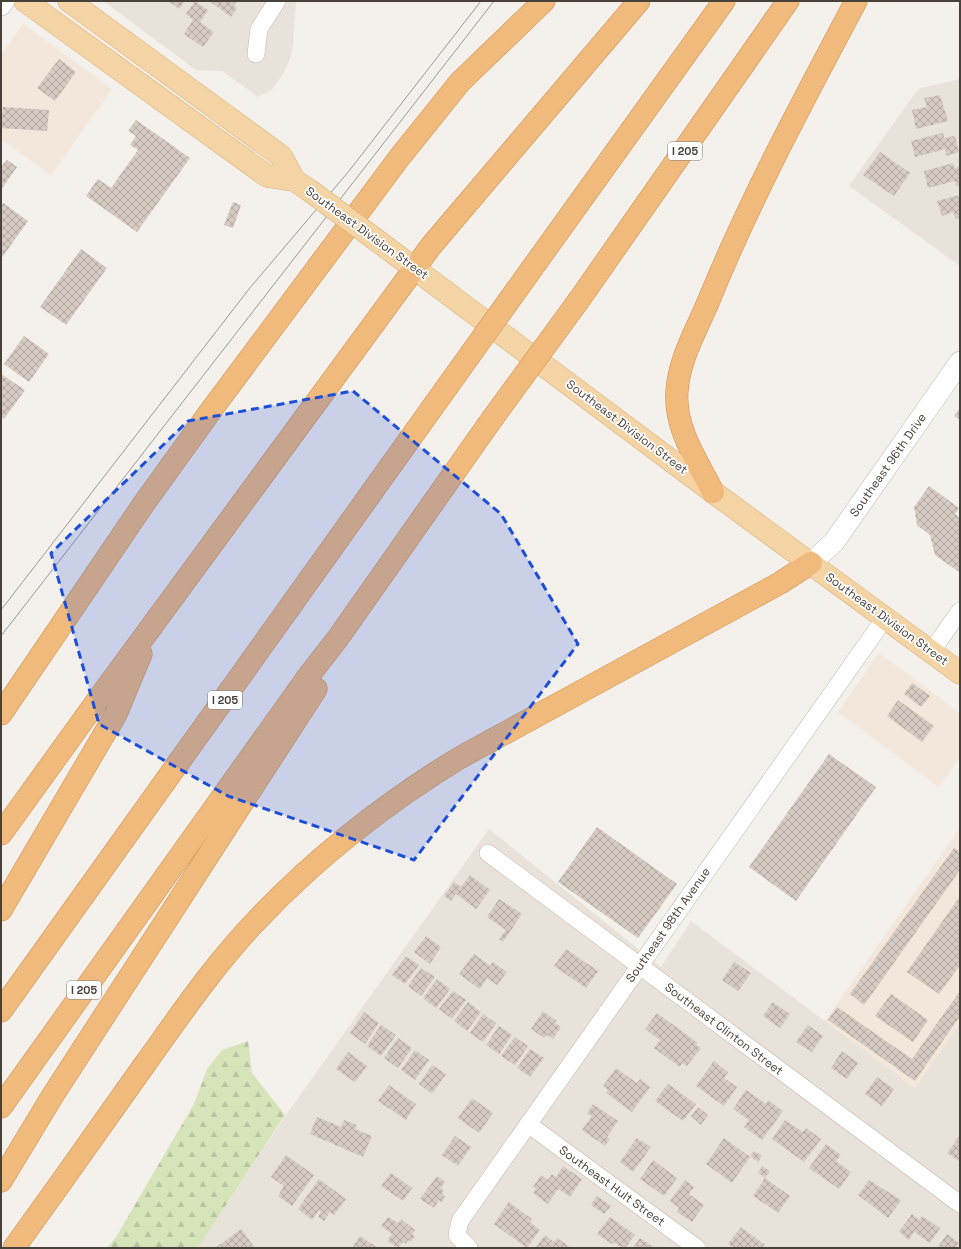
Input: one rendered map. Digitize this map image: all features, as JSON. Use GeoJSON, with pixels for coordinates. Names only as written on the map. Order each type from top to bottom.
{"type":"FeatureCollection","features":[{"type":"Feature","properties":{"kind":"highway"},"geometry":{"type":"LineString","coordinates":[[1,714],[83,593],[212,409],[395,164],[460,82],[544,1]]}},
{"type":"Feature","properties":{"kind":"highway"},"geometry":{"type":"LineString","coordinates":[[1,834],[414,268],[639,1]]}},
{"type":"Feature","properties":{"kind":"highway","name":"I 205"},"geometry":{"type":"LineString","coordinates":[[1,1012],[724,1]]}},
{"type":"Feature","properties":{"kind":"highway","name":"I 205"},"geometry":{"type":"LineString","coordinates":[[1,1107],[310,674],[338,638],[492,419],[580,300],[788,1]]}},
{"type":"Feature","properties":{"kind":"highway"},"geometry":{"type":"LineString","coordinates":[[713,492],[682,431],[678,414],[677,391],[681,367],[724,262],[773,156],[856,1]]}},
{"type":"Feature","properties":{"kind":"highway"},"geometry":{"type":"LineString","coordinates":[[14,1248],[168,1032],[236,942],[285,892],[349,833],[425,778],[780,583],[811,563]]}},
{"type":"Feature","properties":{"kind":"highway"},"geometry":{"type":"LineString","coordinates":[[1,910],[116,714],[154,623]]}},
{"type":"Feature","properties":{"kind":"highway"},"geometry":{"type":"LineString","coordinates":[[1,1181],[57,1089],[321,682],[338,638]]}},
{"type":"Feature","properties":{"kind":"main road","name":"Southeast Division Street"},"geometry":{"type":"LineString","coordinates":[[25,1],[267,176],[301,185]]}},
{"type":"Feature","properties":{"kind":"main road","name":"Southeast Division Street"},"geometry":{"type":"LineString","coordinates":[[70,1],[281,156],[301,185],[713,492],[960,673]]}},
{"type":"Feature","properties":{"kind":"street"},"geometry":{"type":"LineString","coordinates":[[1,5],[4,1]]}},
{"type":"Feature","properties":{"kind":"street"},"geometry":{"type":"LineString","coordinates":[[256,54],[259,29],[277,1]]}},
{"type":"Feature","properties":{"kind":"street","name":"Southeast 96th Drive"},"geometry":{"type":"LineString","coordinates":[[811,563],[834,542],[960,362]]}},
{"type":"Feature","properties":{"kind":"street"},"geometry":{"type":"LineString","coordinates":[[931,652],[960,611]]}},
{"type":"Feature","properties":{"kind":"street","name":"Southeast 98th Avenue"},"geometry":{"type":"LineString","coordinates":[[469,1248],[457,1235],[460,1221],[885,618]]}},
{"type":"Feature","properties":{"kind":"street","name":"Southeast Clinton Street"},"geometry":{"type":"LineString","coordinates":[[488,853],[960,1204]]}},
{"type":"Feature","properties":{"kind":"street","name":"Southeast Hult Street"},"geometry":{"type":"LineString","coordinates":[[528,1124],[697,1248]]}},
{"type":"Feature","properties":{"kind":"highlighted area"},"geometry":{"type":"Polygon","coordinates":[[[353,391],[501,514],[578,644],[414,860],[228,796],[99,724],[51,553],[188,421],[353,391]]]}},
{"type":"Feature","properties":{"kind":"shaded area"},"geometry":{"type":"Polygon","coordinates":[[[103,1],[296,1],[293,46],[289,61],[283,74],[272,90],[258,97],[222,71],[196,70],[103,1]]]}},
{"type":"Feature","properties":{"kind":"shaded area"},"geometry":{"type":"Polygon","coordinates":[[[23,24],[112,89],[51,175],[1,139],[1,55],[23,24]]]}},
{"type":"Feature","properties":{"kind":"shaded area"},"geometry":{"type":"Polygon","coordinates":[[[960,79],[960,266],[849,186],[918,89],[960,79]]]}},
{"type":"Feature","properties":{"kind":"shaded area"},"geometry":{"type":"Polygon","coordinates":[[[879,653],[960,713],[960,757],[939,787],[838,712],[879,653]]]}},
{"type":"Feature","properties":{"kind":"shaded area"},"geometry":{"type":"Polygon","coordinates":[[[960,828],[960,1023],[915,1088],[825,1021],[960,828]]]}},
{"type":"Feature","properties":{"kind":"shaded area"},"geometry":{"type":"Polygon","coordinates":[[[489,829],[661,967],[691,921],[915,1088],[960,1023],[960,1248],[198,1248],[286,1115],[489,829]]]}},
{"type":"Feature","properties":{"kind":"green space"},"geometry":{"type":"Polygon","coordinates":[[[248,1041],[252,1073],[285,1115],[198,1248],[107,1248],[116,1237],[194,1104],[207,1069],[222,1050],[248,1041]]]}},
{"type":"Feature","properties":{"kind":"building"},"geometry":{"type":"Polygon","coordinates":[[[168,1],[185,1],[179,9],[168,1]]]}},
{"type":"Feature","properties":{"kind":"building"},"geometry":{"type":"Polygon","coordinates":[[[195,1],[208,10],[200,22],[214,32],[203,47],[184,34],[193,20],[186,14],[195,1]]]}},
{"type":"Feature","properties":{"kind":"building"},"geometry":{"type":"Polygon","coordinates":[[[209,1],[237,1],[234,6],[237,8],[231,17],[209,1]]]}},
{"type":"Feature","properties":{"kind":"building"},"geometry":{"type":"Polygon","coordinates":[[[59,59],[76,72],[55,101],[37,88],[59,59]]]}},
{"type":"Feature","properties":{"kind":"building"},"geometry":{"type":"Polygon","coordinates":[[[940,95],[948,121],[916,129],[912,110],[927,107],[924,98],[940,95]]]}},
{"type":"Feature","properties":{"kind":"building"},"geometry":{"type":"Polygon","coordinates":[[[3,107],[49,110],[47,131],[1,128],[3,107]]]}},
{"type":"Feature","properties":{"kind":"building"},"geometry":{"type":"Polygon","coordinates":[[[136,120],[190,158],[137,232],[86,196],[98,179],[111,188],[138,150],[130,145],[136,136],[128,131],[136,120]]]}},
{"type":"Feature","properties":{"kind":"building"},"geometry":{"type":"Polygon","coordinates":[[[943,133],[944,138],[955,136],[959,152],[946,156],[945,149],[915,157],[911,141],[943,133]]]}},
{"type":"Feature","properties":{"kind":"building"},"geometry":{"type":"Polygon","coordinates":[[[880,152],[910,173],[894,196],[863,175],[880,152]]]}},
{"type":"Feature","properties":{"kind":"building"},"geometry":{"type":"Polygon","coordinates":[[[7,160],[17,167],[1,190],[1,167],[7,160]]]}},
{"type":"Feature","properties":{"kind":"building"},"geometry":{"type":"Polygon","coordinates":[[[953,163],[955,168],[960,166],[960,185],[956,186],[955,181],[928,188],[924,171],[953,163]]]}},
{"type":"Feature","properties":{"kind":"building"},"geometry":{"type":"Polygon","coordinates":[[[960,195],[960,218],[955,219],[953,212],[942,216],[937,201],[960,195]]]}},
{"type":"Feature","properties":{"kind":"building"},"geometry":{"type":"Polygon","coordinates":[[[233,202],[241,205],[233,228],[224,225],[233,202]]]}},
{"type":"Feature","properties":{"kind":"building"},"geometry":{"type":"Polygon","coordinates":[[[3,203],[28,221],[1,259],[1,206],[3,203]]]}},
{"type":"Feature","properties":{"kind":"building"},"geometry":{"type":"Polygon","coordinates":[[[81,249],[107,268],[66,325],[40,307],[81,249]]]}},
{"type":"Feature","properties":{"kind":"building"},"geometry":{"type":"Polygon","coordinates":[[[24,336],[49,354],[29,382],[4,364],[24,336]]]}},
{"type":"Feature","properties":{"kind":"building"},"geometry":{"type":"Polygon","coordinates":[[[1,374],[25,390],[4,419],[1,417],[1,374]]]}},
{"type":"Feature","properties":{"kind":"building"},"geometry":{"type":"Polygon","coordinates":[[[960,408],[960,420],[954,416],[960,408]]]}},
{"type":"Feature","properties":{"kind":"building"},"geometry":{"type":"Polygon","coordinates":[[[929,486],[959,508],[955,514],[960,518],[959,572],[935,555],[930,535],[917,525],[914,507],[929,486]]]}},
{"type":"Feature","properties":{"kind":"building"},"geometry":{"type":"Polygon","coordinates":[[[912,683],[930,696],[921,707],[904,694],[912,683]]]}},
{"type":"Feature","properties":{"kind":"building"},"geometry":{"type":"Polygon","coordinates":[[[898,700],[934,726],[922,742],[887,716],[898,700]]]}},
{"type":"Feature","properties":{"kind":"building"},"geometry":{"type":"Polygon","coordinates":[[[829,754],[876,787],[796,901],[749,867],[829,754]]]}},
{"type":"Feature","properties":{"kind":"building"},"geometry":{"type":"Polygon","coordinates":[[[597,827],[677,884],[638,938],[558,882],[597,827]]]}},
{"type":"Feature","properties":{"kind":"building"},"geometry":{"type":"Polygon","coordinates":[[[954,848],[960,852],[960,870],[864,1005],[850,994],[954,848]]]}},
{"type":"Feature","properties":{"kind":"building"},"geometry":{"type":"Polygon","coordinates":[[[470,875],[490,890],[476,909],[456,894],[451,901],[444,896],[454,882],[461,887],[470,875]]]}},
{"type":"Feature","properties":{"kind":"building"},"geometry":{"type":"Polygon","coordinates":[[[960,896],[960,965],[939,994],[907,972],[960,896]]]}},
{"type":"Feature","properties":{"kind":"building"},"geometry":{"type":"Polygon","coordinates":[[[499,899],[522,914],[503,942],[499,939],[506,930],[487,917],[499,899]]]}},
{"type":"Feature","properties":{"kind":"building"},"geometry":{"type":"Polygon","coordinates":[[[426,936],[441,947],[430,964],[414,952],[426,936]]]}},
{"type":"Feature","properties":{"kind":"building"},"geometry":{"type":"Polygon","coordinates":[[[566,949],[598,971],[586,988],[554,966],[566,949]]]}},
{"type":"Feature","properties":{"kind":"building"},"geometry":{"type":"Polygon","coordinates":[[[474,954],[490,966],[493,962],[507,972],[497,985],[487,978],[480,989],[459,974],[474,954]]]}},
{"type":"Feature","properties":{"kind":"building"},"geometry":{"type":"Polygon","coordinates":[[[406,956],[419,965],[405,984],[392,975],[406,956]]]}},
{"type":"Feature","properties":{"kind":"building"},"geometry":{"type":"Polygon","coordinates":[[[734,962],[751,973],[738,991],[722,980],[734,962]]]}},
{"type":"Feature","properties":{"kind":"building"},"geometry":{"type":"Polygon","coordinates":[[[421,968],[435,977],[421,996],[408,986],[421,968]]]}},
{"type":"Feature","properties":{"kind":"building"},"geometry":{"type":"Polygon","coordinates":[[[437,979],[450,989],[436,1008],[423,998],[437,979]]]}},
{"type":"Feature","properties":{"kind":"building"},"geometry":{"type":"Polygon","coordinates":[[[453,991],[466,1000],[452,1019],[439,1009],[453,991]]]}},
{"type":"Feature","properties":{"kind":"building"},"geometry":{"type":"Polygon","coordinates":[[[960,991],[960,1016],[915,1081],[828,1020],[837,1007],[912,1059],[960,991]]]}},
{"type":"Feature","properties":{"kind":"building"},"geometry":{"type":"Polygon","coordinates":[[[891,994],[928,1020],[913,1042],[875,1016],[891,994]]]}},
{"type":"Feature","properties":{"kind":"building"},"geometry":{"type":"Polygon","coordinates":[[[468,1002],[481,1012],[467,1031],[454,1021],[468,1002]]]}},
{"type":"Feature","properties":{"kind":"building"},"geometry":{"type":"Polygon","coordinates":[[[773,1002],[790,1014],[780,1028],[763,1016],[773,1002]]]}},
{"type":"Feature","properties":{"kind":"building"},"geometry":{"type":"Polygon","coordinates":[[[543,1011],[557,1021],[555,1023],[561,1027],[553,1039],[547,1035],[544,1038],[531,1029],[543,1011]]]}},
{"type":"Feature","properties":{"kind":"building"},"geometry":{"type":"Polygon","coordinates":[[[364,1012],[379,1023],[365,1044],[350,1033],[364,1012]]]}},
{"type":"Feature","properties":{"kind":"building"},"geometry":{"type":"Polygon","coordinates":[[[657,1013],[698,1043],[696,1045],[701,1048],[687,1066],[682,1063],[680,1067],[654,1048],[660,1040],[645,1029],[657,1013]]]}},
{"type":"Feature","properties":{"kind":"building"},"geometry":{"type":"Polygon","coordinates":[[[483,1014],[496,1023],[483,1042],[470,1033],[483,1014]]]}},
{"type":"Feature","properties":{"kind":"building"},"geometry":{"type":"Polygon","coordinates":[[[381,1025],[396,1035],[381,1056],[367,1046],[381,1025]]]}},
{"type":"Feature","properties":{"kind":"building"},"geometry":{"type":"Polygon","coordinates":[[[808,1025],[823,1036],[812,1052],[796,1042],[808,1025]]]}},
{"type":"Feature","properties":{"kind":"building"},"geometry":{"type":"Polygon","coordinates":[[[499,1026],[512,1035],[499,1054],[486,1045],[499,1026]]]}},
{"type":"Feature","properties":{"kind":"building"},"geometry":{"type":"Polygon","coordinates":[[[515,1037],[528,1046],[515,1065],[501,1056],[515,1037]]]}},
{"type":"Feature","properties":{"kind":"building"},"geometry":{"type":"Polygon","coordinates":[[[398,1038],[412,1048],[398,1068],[384,1058],[398,1038]]]}},
{"type":"Feature","properties":{"kind":"building"},"geometry":{"type":"Polygon","coordinates":[[[530,1049],[544,1058],[530,1077],[517,1068],[530,1049]]]}},
{"type":"Feature","properties":{"kind":"building"},"geometry":{"type":"Polygon","coordinates":[[[415,1050],[429,1060],[415,1080],[401,1070],[415,1050]]]}},
{"type":"Feature","properties":{"kind":"building"},"geometry":{"type":"Polygon","coordinates":[[[842,1051],[858,1063],[847,1079],[831,1068],[842,1051]]]}},
{"type":"Feature","properties":{"kind":"building"},"geometry":{"type":"Polygon","coordinates":[[[348,1052],[367,1066],[355,1082],[336,1069],[348,1052]]]}},
{"type":"Feature","properties":{"kind":"building"},"geometry":{"type":"Polygon","coordinates":[[[714,1061],[728,1072],[724,1078],[737,1087],[724,1106],[696,1086],[714,1061]]]}},
{"type":"Feature","properties":{"kind":"building"},"geometry":{"type":"Polygon","coordinates":[[[432,1065],[446,1074],[432,1094],[419,1084],[432,1065]]]}},
{"type":"Feature","properties":{"kind":"building"},"geometry":{"type":"Polygon","coordinates":[[[616,1068],[637,1083],[640,1079],[650,1087],[632,1112],[606,1093],[608,1090],[603,1086],[616,1068]]]}},
{"type":"Feature","properties":{"kind":"building"},"geometry":{"type":"Polygon","coordinates":[[[877,1077],[894,1089],[882,1106],[865,1094],[877,1077]]]}},
{"type":"Feature","properties":{"kind":"building"},"geometry":{"type":"Polygon","coordinates":[[[668,1084],[696,1104],[683,1121],[655,1101],[668,1084]]]}},
{"type":"Feature","properties":{"kind":"building"},"geometry":{"type":"Polygon","coordinates":[[[389,1085],[416,1104],[406,1120],[378,1101],[389,1085]]]}},
{"type":"Feature","properties":{"kind":"building"},"geometry":{"type":"Polygon","coordinates":[[[746,1090],[766,1104],[768,1100],[783,1111],[762,1140],[744,1127],[749,1120],[733,1109],[746,1090]]]}},
{"type":"Feature","properties":{"kind":"building"},"geometry":{"type":"Polygon","coordinates":[[[472,1098],[493,1113],[479,1133],[458,1118],[472,1098]]]}},
{"type":"Feature","properties":{"kind":"building"},"geometry":{"type":"Polygon","coordinates":[[[593,1104],[618,1121],[607,1137],[610,1139],[605,1146],[582,1130],[592,1116],[587,1113],[593,1104]]]}},
{"type":"Feature","properties":{"kind":"building"},"geometry":{"type":"Polygon","coordinates":[[[698,1107],[708,1115],[701,1125],[691,1116],[698,1107]]]}},
{"type":"Feature","properties":{"kind":"building"},"geometry":{"type":"Polygon","coordinates":[[[317,1117],[341,1127],[344,1120],[357,1125],[355,1129],[372,1136],[363,1157],[310,1134],[317,1117]]]}},
{"type":"Feature","properties":{"kind":"building"},"geometry":{"type":"Polygon","coordinates":[[[785,1120],[803,1132],[806,1128],[821,1139],[804,1162],[772,1139],[785,1120]]]}},
{"type":"Feature","properties":{"kind":"building"},"geometry":{"type":"Polygon","coordinates":[[[960,1135],[960,1162],[947,1153],[960,1135]]]}},
{"type":"Feature","properties":{"kind":"building"},"geometry":{"type":"Polygon","coordinates":[[[455,1136],[471,1147],[458,1166],[442,1155],[455,1136]]]}},
{"type":"Feature","properties":{"kind":"building"},"geometry":{"type":"Polygon","coordinates":[[[637,1138],[651,1147],[633,1172],[620,1162],[637,1138]]]}},
{"type":"Feature","properties":{"kind":"building"},"geometry":{"type":"Polygon","coordinates":[[[724,1138],[750,1157],[732,1183],[706,1164],[724,1138]]]}},
{"type":"Feature","properties":{"kind":"building"},"geometry":{"type":"Polygon","coordinates":[[[826,1144],[841,1155],[836,1161],[851,1172],[839,1189],[809,1168],[826,1144]]]}},
{"type":"Feature","properties":{"kind":"building"},"geometry":{"type":"Polygon","coordinates":[[[754,1151],[762,1156],[758,1162],[750,1156],[754,1151]]]}},
{"type":"Feature","properties":{"kind":"building"},"geometry":{"type":"Polygon","coordinates":[[[286,1155],[314,1175],[292,1206],[278,1196],[284,1186],[271,1177],[286,1155]]]}},
{"type":"Feature","properties":{"kind":"building"},"geometry":{"type":"Polygon","coordinates":[[[653,1160],[677,1178],[664,1196],[640,1179],[653,1160]]]}},
{"type":"Feature","properties":{"kind":"building"},"geometry":{"type":"Polygon","coordinates":[[[563,1166],[582,1179],[570,1197],[558,1189],[548,1204],[533,1193],[536,1189],[533,1187],[541,1175],[548,1180],[552,1174],[556,1177],[563,1166]]]}},
{"type":"Feature","properties":{"kind":"building"},"geometry":{"type":"Polygon","coordinates":[[[762,1166],[770,1171],[765,1178],[758,1173],[762,1166]]]}},
{"type":"Feature","properties":{"kind":"building"},"geometry":{"type":"Polygon","coordinates":[[[391,1173],[412,1188],[403,1201],[381,1186],[391,1173]]]}},
{"type":"Feature","properties":{"kind":"building"},"geometry":{"type":"Polygon","coordinates":[[[437,1176],[445,1182],[441,1188],[444,1191],[442,1194],[445,1197],[442,1202],[439,1200],[434,1208],[420,1199],[437,1176]]]}},
{"type":"Feature","properties":{"kind":"building"},"geometry":{"type":"Polygon","coordinates":[[[765,1178],[790,1196],[778,1213],[753,1196],[765,1178]]]}},
{"type":"Feature","properties":{"kind":"building"},"geometry":{"type":"Polygon","coordinates":[[[319,1179],[346,1199],[334,1215],[330,1212],[324,1221],[318,1217],[321,1212],[319,1210],[312,1220],[298,1209],[319,1179]]]}},
{"type":"Feature","properties":{"kind":"building"},"geometry":{"type":"Polygon","coordinates":[[[685,1180],[694,1187],[689,1194],[704,1205],[692,1222],[677,1212],[679,1208],[670,1201],[685,1180]]]}},
{"type":"Feature","properties":{"kind":"building"},"geometry":{"type":"Polygon","coordinates":[[[869,1180],[901,1200],[888,1218],[858,1195],[869,1180]]]}},
{"type":"Feature","properties":{"kind":"building"},"geometry":{"type":"Polygon","coordinates":[[[597,1196],[611,1206],[604,1214],[591,1205],[597,1196]]]}},
{"type":"Feature","properties":{"kind":"building"},"geometry":{"type":"Polygon","coordinates":[[[509,1202],[532,1219],[530,1222],[540,1230],[527,1248],[494,1224],[509,1202]]]}},
{"type":"Feature","properties":{"kind":"building"},"geometry":{"type":"Polygon","coordinates":[[[912,1214],[919,1220],[922,1216],[940,1228],[930,1243],[914,1232],[909,1240],[899,1232],[912,1214]]]}},
{"type":"Feature","properties":{"kind":"building"},"geometry":{"type":"Polygon","coordinates":[[[388,1217],[398,1223],[401,1219],[415,1230],[412,1235],[415,1236],[411,1242],[408,1240],[406,1244],[403,1242],[398,1248],[387,1241],[392,1234],[381,1226],[388,1217]]]}},
{"type":"Feature","properties":{"kind":"building"},"geometry":{"type":"Polygon","coordinates":[[[610,1217],[635,1235],[625,1248],[622,1248],[613,1242],[612,1244],[597,1234],[610,1217]]]}},
{"type":"Feature","properties":{"kind":"building"},"geometry":{"type":"Polygon","coordinates":[[[741,1227],[765,1245],[763,1248],[734,1248],[728,1244],[741,1227]]]}},
{"type":"Feature","properties":{"kind":"building"},"geometry":{"type":"Polygon","coordinates":[[[241,1229],[255,1248],[215,1248],[241,1229]]]}},
{"type":"Feature","properties":{"kind":"building"},"geometry":{"type":"Polygon","coordinates":[[[947,1234],[959,1243],[955,1248],[939,1248],[938,1247],[947,1234]]]}},
{"type":"Feature","properties":{"kind":"building"},"geometry":{"type":"Polygon","coordinates":[[[545,1235],[554,1242],[557,1238],[571,1248],[535,1248],[545,1235]]]}},
{"type":"Feature","properties":{"kind":"building"},"geometry":{"type":"Polygon","coordinates":[[[360,1236],[378,1248],[352,1248],[360,1236]]]}},
{"type":"Feature","properties":{"kind":"building"},"geometry":{"type":"Polygon","coordinates":[[[640,1238],[655,1248],[633,1248],[640,1238]]]}},
{"type":"Feature","properties":{"kind":"tram line"},"geometry":{"type":"LineString","coordinates":[[1,610],[249,289],[349,171],[481,1]]}},
{"type":"Feature","properties":{"kind":"tram line"},"geometry":{"type":"LineString","coordinates":[[1,636],[494,1]]}}]}
